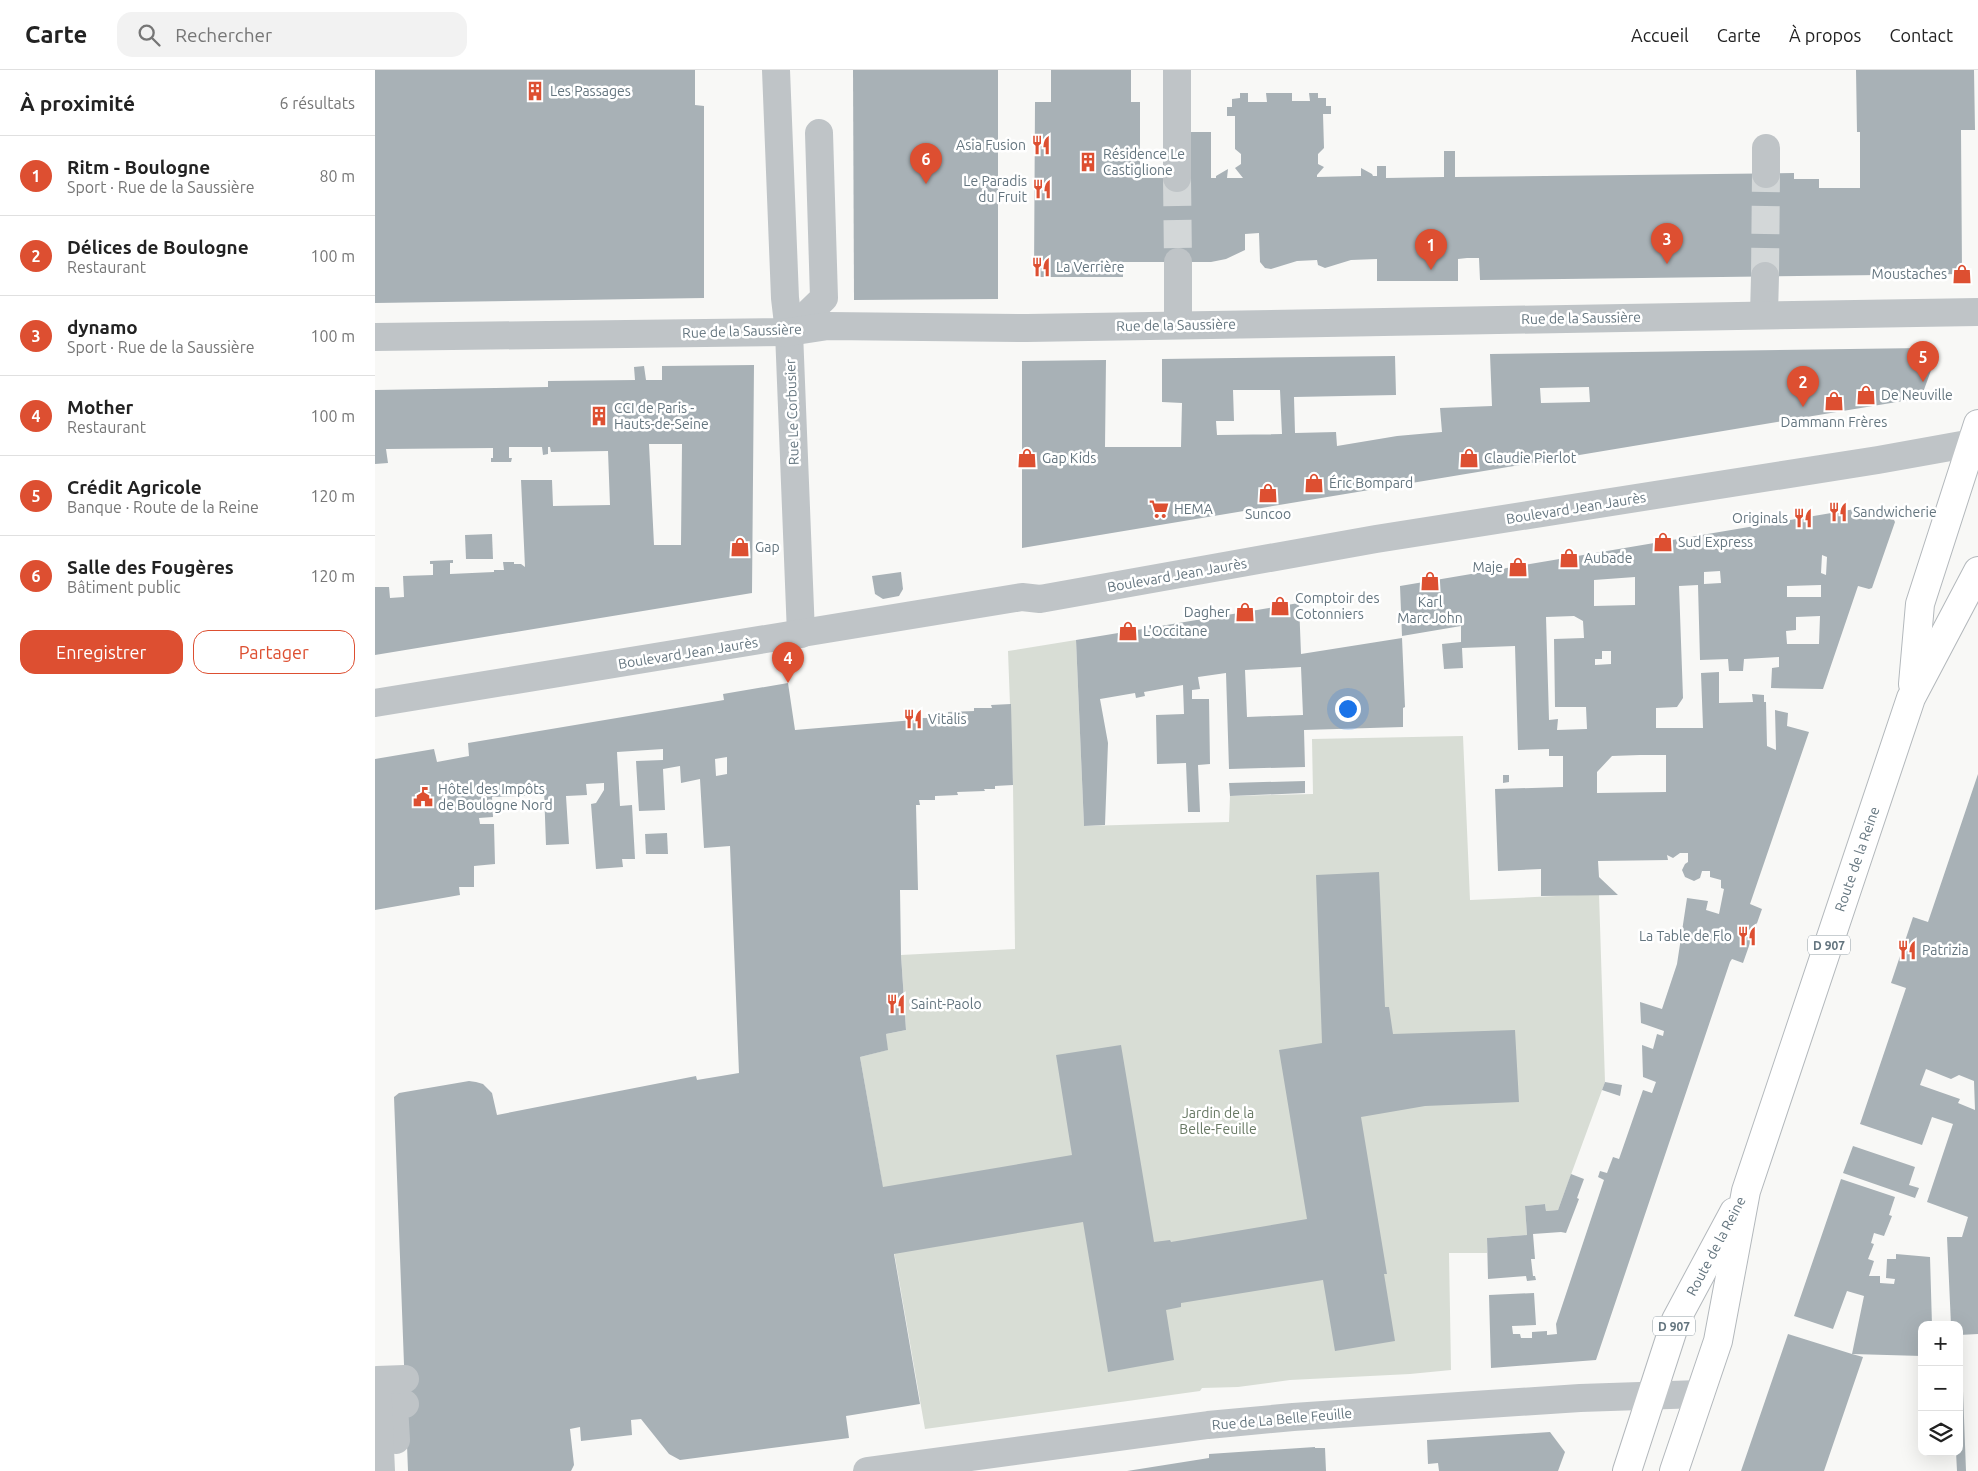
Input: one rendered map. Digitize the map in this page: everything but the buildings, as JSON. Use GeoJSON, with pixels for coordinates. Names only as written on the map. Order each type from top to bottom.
{"type":"FeatureCollection","features":[{"type":"Feature","properties":{"kind":"main road","name":"Route de la Reine"},"geometry":{"type":"LineString","coordinates":[[1911,698],[1920,604],[1976,436]]}},
{"type":"Feature","properties":{"kind":"main road","name":"Route de la Reine"},"geometry":{"type":"LineString","coordinates":[[1674,1471],[1719,1340],[1746,1191],[1911,698],[1978,571]]}},
{"type":"Feature","properties":{"kind":"main road","name":"Route de la Reine"},"geometry":{"type":"LineString","coordinates":[[1627,1471],[1676,1320],[1746,1191]]}},
{"type":"Feature","properties":{"kind":"street","name":"Rue Le Corbusier"},"geometry":{"type":"LineString","coordinates":[[776,70],[801,634]]}},
{"type":"Feature","properties":{"kind":"street"},"geometry":{"type":"LineString","coordinates":[[1177,70],[1177,178]]}},
{"type":"Feature","properties":{"kind":"street"},"geometry":{"type":"LineString","coordinates":[[819,133],[824,298],[828,326]]}},
{"type":"Feature","properties":{"kind":"street"},"geometry":{"type":"LineString","coordinates":[[1178,262],[1178,325]]}},
{"type":"Feature","properties":{"kind":"street"},"geometry":{"type":"LineString","coordinates":[[1764,314],[1765,276]]}},
{"type":"Feature","properties":{"kind":"street"},"geometry":{"type":"LineString","coordinates":[[789,332],[824,298]]}},
{"type":"Feature","properties":{"kind":"street","name":"Rue de la Saussière"},"geometry":{"type":"LineString","coordinates":[[375,337],[789,332],[828,326],[1027,328],[1764,314],[1978,312]]}},
{"type":"Feature","properties":{"kind":"street","name":"Boulevard Jean Jaurès"},"geometry":{"type":"LineString","coordinates":[[375,703],[1022,598],[1040,599],[1376,539],[1868,462],[1976,436]]}},
{"type":"Feature","properties":{"kind":"street"},"geometry":{"type":"LineString","coordinates":[[381,1471],[377,1380],[405,1391],[395,1404],[397,1471]]}},
{"type":"Feature","properties":{"kind":"street","name":"Rue de La Belle Feuille"},"geometry":{"type":"LineString","coordinates":[[867,1471],[1237,1422],[1580,1398],[1700,1394]]}},
{"type":"Feature","properties":{"kind":"green space","name":"Jardin de la Belle-Feuille"},"geometry":{"type":"Polygon","coordinates":[[[1076,640],[1084,826],[1229,822],[1230,796],[1313,794],[1312,739],[1463,736],[1470,900],[1599,894],[1605,1082],[1558,1210],[1546,1211],[1545,1204],[1525,1206],[1527,1235],[1487,1238],[1487,1253],[1449,1253],[1451,1370],[1290,1380],[1238,1387],[1202,1388],[1200,1391],[925,1429],[860,1057],[887,1050],[886,1034],[906,1030],[901,955],[1015,949],[1013,785],[1008,651],[1076,640]]]}},
{"type":"Feature","properties":{"kind":"tunnel"},"geometry":{"type":"LineString","coordinates":[[1765,276],[1766,174]]}},
{"type":"Feature","properties":{"kind":"tunnel"},"geometry":{"type":"LineString","coordinates":[[1177,178],[1178,262]]}},
{"type":"Feature","properties":{"kind":"place","name":"Les Passages"},"geometry":{"type":"Point","coordinates":[535,91]}},
{"type":"Feature","properties":{"kind":"place","name":"Asia Fusion"},"geometry":{"type":"Point","coordinates":[1041,145]}},
{"type":"Feature","properties":{"kind":"place","name":"Résidence Le Castiglione"},"geometry":{"type":"Point","coordinates":[1088,162]}},
{"type":"Feature","properties":{"kind":"place","name":"Salle des Fougères"},"geometry":{"type":"Point","coordinates":[926,184]}},
{"type":"Feature","properties":{"kind":"place","name":"Le Paradis du Fruit"},"geometry":{"type":"Point","coordinates":[1042,189]}},
{"type":"Feature","properties":{"kind":"place","name":"dynamo"},"geometry":{"type":"Point","coordinates":[1667,264]}},
{"type":"Feature","properties":{"kind":"place","name":"La Verrière"},"geometry":{"type":"Point","coordinates":[1041,267]}},
{"type":"Feature","properties":{"kind":"place","name":"Ritm - Boulogne"},"geometry":{"type":"Point","coordinates":[1431,270]}},
{"type":"Feature","properties":{"kind":"place","name":"Moustaches"},"geometry":{"type":"Point","coordinates":[1962,274]}},
{"type":"Feature","properties":{"kind":"place","name":"Crédit Agricole"},"geometry":{"type":"Point","coordinates":[1923,382]}},
{"type":"Feature","properties":{"kind":"place","name":"De Neuville"},"geometry":{"type":"Point","coordinates":[1866,395]}},
{"type":"Feature","properties":{"kind":"place","name":"Dammann Frères"},"geometry":{"type":"Point","coordinates":[1834,401]}},
{"type":"Feature","properties":{"kind":"place","name":"Délices de Boulogne"},"geometry":{"type":"Point","coordinates":[1803,407]}},
{"type":"Feature","properties":{"kind":"place","name":"CCI de Paris - Hauts-de-Seine"},"geometry":{"type":"Point","coordinates":[599,416]}},
{"type":"Feature","properties":{"kind":"place","name":"Gap Kids"},"geometry":{"type":"Point","coordinates":[1027,458]}},
{"type":"Feature","properties":{"kind":"place","name":"Claudie Pierlot"},"geometry":{"type":"Point","coordinates":[1469,458]}},
{"type":"Feature","properties":{"kind":"place","name":"Éric Bompard"},"geometry":{"type":"Point","coordinates":[1314,483]}},
{"type":"Feature","properties":{"kind":"place","name":"Suncoo"},"geometry":{"type":"Point","coordinates":[1268,493]}},
{"type":"Feature","properties":{"kind":"place","name":"HEMA"},"geometry":{"type":"Point","coordinates":[1159,509]}},
{"type":"Feature","properties":{"kind":"place","name":"Sandwicherie"},"geometry":{"type":"Point","coordinates":[1838,512]}},
{"type":"Feature","properties":{"kind":"place","name":"Originals"},"geometry":{"type":"Point","coordinates":[1803,518]}},
{"type":"Feature","properties":{"kind":"place","name":"Sud Express"},"geometry":{"type":"Point","coordinates":[1663,542]}},
{"type":"Feature","properties":{"kind":"place","name":"Gap"},"geometry":{"type":"Point","coordinates":[740,547]}},
{"type":"Feature","properties":{"kind":"place","name":"Aubade"},"geometry":{"type":"Point","coordinates":[1569,558]}},
{"type":"Feature","properties":{"kind":"place","name":"Maje"},"geometry":{"type":"Point","coordinates":[1518,567]}},
{"type":"Feature","properties":{"kind":"place","name":"Karl Marc John"},"geometry":{"type":"Point","coordinates":[1430,581]}},
{"type":"Feature","properties":{"kind":"place","name":"Comptoir des Cotonniers"},"geometry":{"type":"Point","coordinates":[1280,606]}},
{"type":"Feature","properties":{"kind":"place","name":"Dagher"},"geometry":{"type":"Point","coordinates":[1245,612]}},
{"type":"Feature","properties":{"kind":"place","name":"L'Occitane"},"geometry":{"type":"Point","coordinates":[1128,631]}},
{"type":"Feature","properties":{"kind":"place","name":"Mother"},"geometry":{"type":"Point","coordinates":[788,683]}},
{"type":"Feature","properties":{"kind":"place","name":"Vitalis"},"geometry":{"type":"Point","coordinates":[913,719]}},
{"type":"Feature","properties":{"kind":"place","name":"Hôtel des Impôts de Boulogne Nord"},"geometry":{"type":"Point","coordinates":[423,797]}},
{"type":"Feature","properties":{"kind":"place","name":"La Table de Flo"},"geometry":{"type":"Point","coordinates":[1747,936]}},
{"type":"Feature","properties":{"kind":"place","name":"Patrizia"},"geometry":{"type":"Point","coordinates":[1907,950]}},
{"type":"Feature","properties":{"kind":"place","name":"Saint-Paolo"},"geometry":{"type":"Point","coordinates":[896,1004]}}]}
